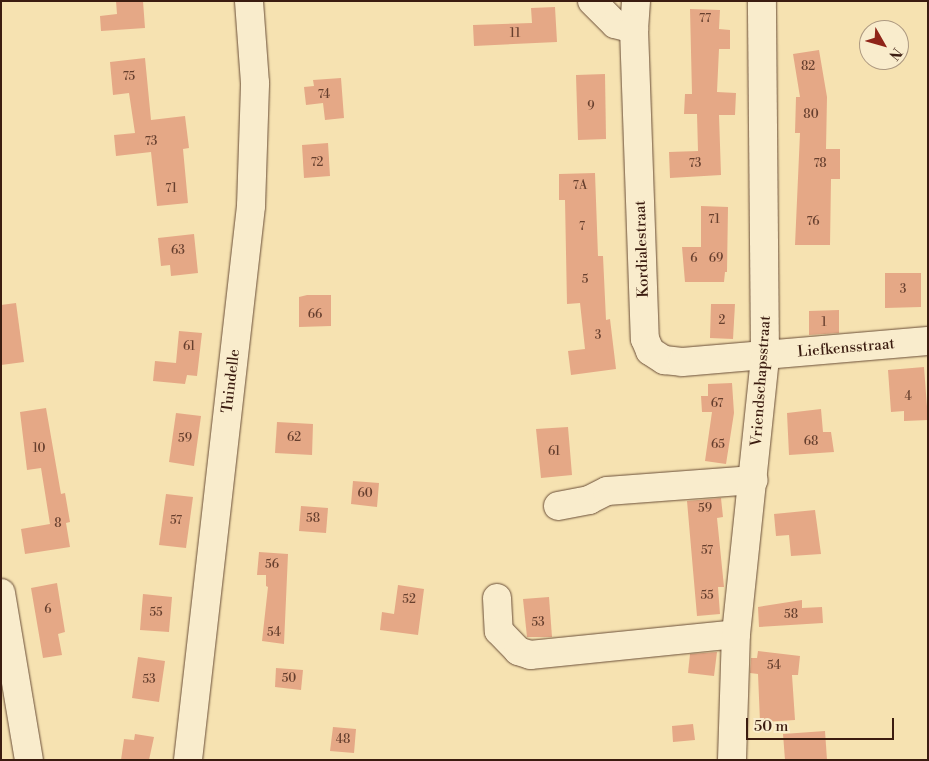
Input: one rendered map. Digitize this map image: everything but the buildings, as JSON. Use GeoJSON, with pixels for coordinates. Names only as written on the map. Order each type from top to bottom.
{"type":"FeatureCollection","features":[{"type":"Feature","properties":{"kind":"street","name":"Tuindelle"},"geometry":{"type":"LineString","coordinates":[[188,760],[252,206],[255,83],[249,1]]}},
{"type":"Feature","properties":{"kind":"street"},"geometry":{"type":"LineString","coordinates":[[592,1],[615,24],[634,29]]}},
{"type":"Feature","properties":{"kind":"street","name":"Kordialestraat"},"geometry":{"type":"LineString","coordinates":[[636,1],[634,29],[645,339],[650,351],[664,360],[765,356]]}},
{"type":"Feature","properties":{"kind":"street","name":"Vriendschapsstraat"},"geometry":{"type":"LineString","coordinates":[[732,760],[736,634],[754,480],[765,356],[762,1]]}},
{"type":"Feature","properties":{"kind":"street","name":"Liefkensstraat"},"geometry":{"type":"LineString","coordinates":[[765,356],[928,341]]}},
{"type":"Feature","properties":{"kind":"street"},"geometry":{"type":"LineString","coordinates":[[558,506],[589,500],[607,491],[754,480]]}},
{"type":"Feature","properties":{"kind":"street"},"geometry":{"type":"LineString","coordinates":[[1,593],[29,760]]}},
{"type":"Feature","properties":{"kind":"street"},"geometry":{"type":"LineString","coordinates":[[497,598],[499,631],[514,648],[530,655],[736,634]]}}]}
